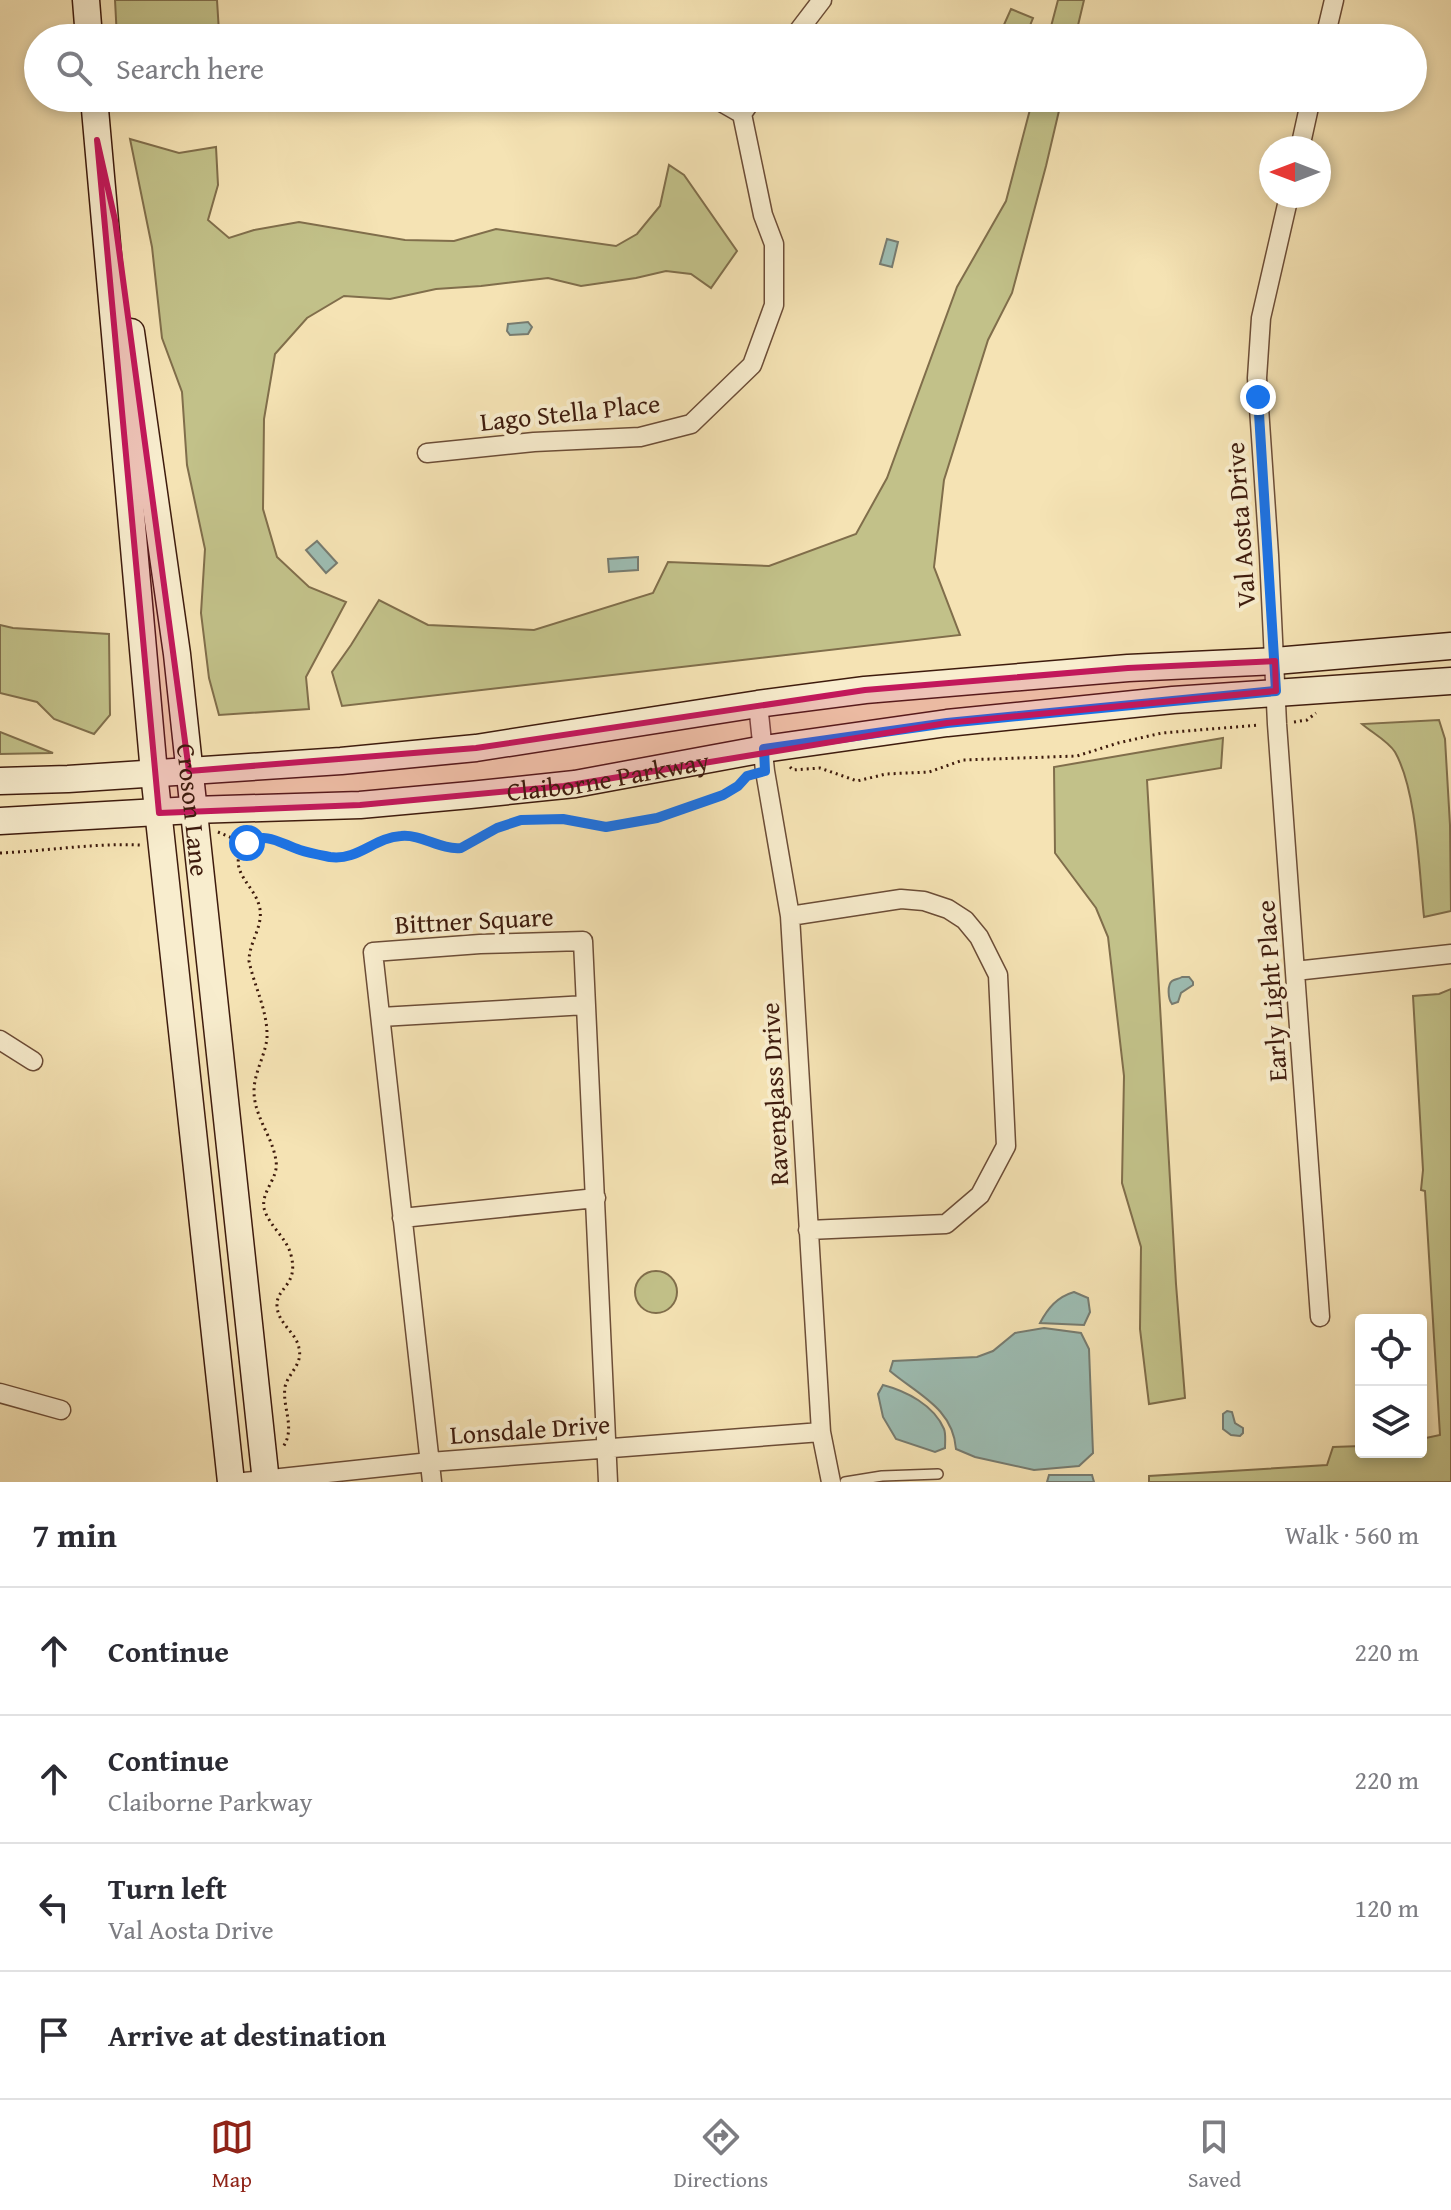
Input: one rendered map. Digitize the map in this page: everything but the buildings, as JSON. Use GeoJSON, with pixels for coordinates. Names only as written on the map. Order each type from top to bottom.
{"type":"FeatureCollection","features":[{"type":"Feature","properties":{"kind":"main road"},"geometry":{"type":"LineString","coordinates":[[86,0],[88,24]]}},
{"type":"Feature","properties":{"kind":"main road","name":"Croson Lane"},"geometry":{"type":"LineString","coordinates":[[95,112],[154,773],[231,1482]]}},
{"type":"Feature","properties":{"kind":"main road","name":"Croson Lane"},"geometry":{"type":"LineString","coordinates":[[97,140],[115,220],[177,654],[266,1480]]}},
{"type":"Feature","properties":{"kind":"main road","name":"Claiborne Parkway"},"geometry":{"type":"LineString","coordinates":[[0,781],[341,761],[476,748],[758,704],[963,681],[1451,646]]}},
{"type":"Feature","properties":{"kind":"main road","name":"Claiborne Parkway"},"geometry":{"type":"LineString","coordinates":[[0,821],[159,813],[194,822],[564,786],[764,760],[947,723],[1276,691],[1451,681]]}},
{"type":"Feature","properties":{"kind":"street"},"geometry":{"type":"LineString","coordinates":[[804,24],[822,0]]}},
{"type":"Feature","properties":{"kind":"street"},"geometry":{"type":"LineString","coordinates":[[1328,24],[1334,0]]}},
{"type":"Feature","properties":{"kind":"street","name":"Lago Stella Place"},"geometry":{"type":"LineString","coordinates":[[427,453],[534,442],[640,437],[691,424],[752,365],[774,305],[774,244],[763,215],[749,112]]}},
{"type":"Feature","properties":{"kind":"street"},"geometry":{"type":"LineString","coordinates":[[1303,136],[1308,112]]}},
{"type":"Feature","properties":{"kind":"street","name":"Val Aosta Drive"},"geometry":{"type":"LineString","coordinates":[[1275,661],[1257,359],[1267,287],[1286,208]]}},
{"type":"Feature","properties":{"kind":"street","name":"Early Light Place"},"geometry":{"type":"LineString","coordinates":[[1275,661],[1320,1317]]}},
{"type":"Feature","properties":{"kind":"street","name":"Ravenglass Drive"},"geometry":{"type":"LineString","coordinates":[[758,704],[764,760],[790,916],[821,1432],[831,1482]]}},
{"type":"Feature","properties":{"kind":"street"},"geometry":{"type":"LineString","coordinates":[[790,916],[901,899],[924,901],[948,909],[965,920],[979,937],[998,975],[1006,1146],[980,1195],[946,1224],[808,1230]]}},
{"type":"Feature","properties":{"kind":"street","name":"Bittner Square"},"geometry":{"type":"LineString","coordinates":[[432,1482],[373,952],[583,941],[608,1482]]}},
{"type":"Feature","properties":{"kind":"street"},"geometry":{"type":"LineString","coordinates":[[1295,971],[1451,954]]}},
{"type":"Feature","properties":{"kind":"street"},"geometry":{"type":"LineString","coordinates":[[381,1017],[586,1005]]}},
{"type":"Feature","properties":{"kind":"street"},"geometry":{"type":"LineString","coordinates":[[0,1040],[33,1061]]}},
{"type":"Feature","properties":{"kind":"street"},"geometry":{"type":"LineString","coordinates":[[402,1218],[596,1198]]}},
{"type":"Feature","properties":{"kind":"street"},"geometry":{"type":"LineString","coordinates":[[0,1393],[61,1410]]}},
{"type":"Feature","properties":{"kind":"street","name":"Lonsdale Drive"},"geometry":{"type":"LineString","coordinates":[[266,1480],[430,1462],[821,1432]]}},
{"type":"Feature","properties":{"kind":"lane"},"geometry":{"type":"LineString","coordinates":[[845,1482],[882,1476],[938,1474]]}},
{"type":"Feature","properties":{"kind":"path"},"geometry":{"type":"LineString","coordinates":[[266,1480],[289,1437],[285,1385],[297,1366],[300,1349],[283,1324],[277,1307],[280,1294],[293,1276],[291,1255],[264,1207],[275,1175],[276,1161],[260,1119],[254,1091],[267,1040],[267,1028],[249,961],[261,911],[238,867],[238,855],[253,839],[265,837],[299,850],[342,857],[363,852],[385,839],[403,835],[423,838],[454,849],[497,828],[533,819],[563,819],[606,827],[657,818],[723,795],[738,786],[764,760],[793,770],[820,768],[857,781],[886,774],[929,772],[963,760],[1077,756],[1162,733],[1307,720],[1319,711]]}},
{"type":"Feature","properties":{"kind":"path"},"geometry":{"type":"LineString","coordinates":[[194,822],[232,838],[242,848]]}},
{"type":"Feature","properties":{"kind":"path"},"geometry":{"type":"LineString","coordinates":[[0,853],[111,844],[139,845],[162,840]]}},
{"type":"Feature","properties":{"kind":"highlighted area"},"geometry":{"type":"Polygon","coordinates":[[[97,140],[115,220],[189,771],[476,748],[865,690],[1128,668],[1275,661],[1276,691],[947,723],[564,786],[360,805],[159,813],[97,140]]]}},
{"type":"Feature","properties":{"kind":"shaded area"},"geometry":{"type":"Polygon","coordinates":[[[115,0],[217,0],[218,24],[116,24],[115,0]]]}},
{"type":"Feature","properties":{"kind":"shaded area"},"geometry":{"type":"Polygon","coordinates":[[[1058,0],[1084,0],[1078,24],[1052,24],[1058,0]]]}},
{"type":"Feature","properties":{"kind":"shaded area"},"geometry":{"type":"Polygon","coordinates":[[[1011,9],[1033,18],[1031,24],[1004,24],[1011,9]]]}},
{"type":"Feature","properties":{"kind":"shaded area"},"geometry":{"type":"Polygon","coordinates":[[[1029,112],[1059,112],[1012,293],[988,340],[944,480],[934,567],[960,635],[342,706],[332,672],[379,600],[428,625],[534,630],[653,593],[668,562],[769,566],[856,534],[887,478],[957,287],[1006,201],[1029,112]]]}},
{"type":"Feature","properties":{"kind":"shaded area"},"geometry":{"type":"Polygon","coordinates":[[[130,139],[179,153],[216,147],[218,185],[208,220],[229,238],[299,222],[405,240],[454,241],[496,229],[616,246],[637,234],[660,206],[669,165],[684,175],[737,251],[711,288],[691,274],[666,271],[581,286],[548,278],[436,289],[390,299],[344,296],[307,318],[275,354],[264,419],[263,509],[277,557],[309,587],[346,602],[306,677],[309,709],[219,715],[209,678],[201,613],[205,549],[187,465],[182,392],[162,338],[152,247],[130,139]]]}},
{"type":"Feature","properties":{"kind":"shaded area"},"geometry":{"type":"Polygon","coordinates":[[[0,625],[109,634],[110,715],[94,734],[54,719],[37,702],[0,693],[0,625]]]}},
{"type":"Feature","properties":{"kind":"shaded area"},"geometry":{"type":"Polygon","coordinates":[[[1439,720],[1445,739],[1451,911],[1424,917],[1413,809],[1402,768],[1392,748],[1362,724],[1439,720]]]}},
{"type":"Feature","properties":{"kind":"shaded area"},"geometry":{"type":"Polygon","coordinates":[[[0,732],[53,753],[0,754],[0,732]]]}},
{"type":"Feature","properties":{"kind":"shaded area"},"geometry":{"type":"Polygon","coordinates":[[[1223,738],[1221,768],[1147,780],[1185,1398],[1149,1404],[1140,1329],[1141,1247],[1122,1183],[1124,1076],[1108,937],[1096,908],[1055,853],[1054,767],[1223,738]]]}},
{"type":"Feature","properties":{"kind":"shaded area"},"geometry":{"type":"Polygon","coordinates":[[[1451,989],[1451,1482],[1149,1482],[1149,1476],[1327,1465],[1333,1447],[1355,1446],[1355,1458],[1427,1458],[1427,1438],[1440,1435],[1425,1191],[1421,1190],[1423,1170],[1413,996],[1439,994],[1451,989]]]}},
{"type":"Feature","properties":{"kind":"shaded area"},"geometry":{"type":"Polygon","coordinates":[[[656,1271],[671,1277],[677,1292],[671,1307],[656,1313],[641,1307],[635,1292],[641,1277],[656,1271]]]}},
{"type":"Feature","properties":{"kind":"water"},"geometry":{"type":"Polygon","coordinates":[[[887,239],[898,242],[892,267],[880,264],[887,239]]]}},
{"type":"Feature","properties":{"kind":"water"},"geometry":{"type":"Polygon","coordinates":[[[528,322],[532,327],[528,334],[510,335],[507,331],[508,324],[528,322]]]}},
{"type":"Feature","properties":{"kind":"water"},"geometry":{"type":"Polygon","coordinates":[[[317,541],[337,563],[326,573],[306,550],[317,541]]]}},
{"type":"Feature","properties":{"kind":"water"},"geometry":{"type":"Polygon","coordinates":[[[638,557],[638,570],[609,572],[608,559],[638,557]]]}},
{"type":"Feature","properties":{"kind":"water"},"geometry":{"type":"Polygon","coordinates":[[[1189,977],[1193,985],[1181,993],[1178,1002],[1172,1004],[1169,986],[1172,981],[1189,977]]]}},
{"type":"Feature","properties":{"kind":"water"},"geometry":{"type":"Polygon","coordinates":[[[1074,1292],[1088,1298],[1090,1312],[1084,1325],[1040,1323],[1054,1304],[1074,1292]]]}},
{"type":"Feature","properties":{"kind":"water"},"geometry":{"type":"Polygon","coordinates":[[[1044,1328],[1081,1333],[1089,1349],[1093,1453],[1079,1466],[1034,1470],[975,1457],[956,1449],[953,1435],[941,1412],[890,1371],[893,1361],[977,1357],[993,1351],[1015,1333],[1044,1328]]]}},
{"type":"Feature","properties":{"kind":"water"},"geometry":{"type":"Polygon","coordinates":[[[883,1385],[910,1395],[933,1413],[944,1429],[945,1448],[935,1452],[896,1439],[883,1417],[878,1394],[883,1385]]]}},
{"type":"Feature","properties":{"kind":"water"},"geometry":{"type":"Polygon","coordinates":[[[1232,1412],[1235,1423],[1243,1428],[1240,1436],[1231,1435],[1223,1429],[1223,1414],[1232,1412]]]}},
{"type":"Feature","properties":{"kind":"water"},"geometry":{"type":"Polygon","coordinates":[[[1049,1475],[1092,1475],[1094,1482],[1047,1482],[1049,1475]]]}},
{"type":"Feature","properties":{"kind":"route"},"geometry":{"type":"LineString","coordinates":[[247,843],[253,839],[272,838],[299,850],[342,857],[363,852],[385,839],[403,835],[423,838],[454,849],[461,848],[497,828],[521,820],[563,819],[606,827],[634,824],[723,795],[747,776],[765,771],[764,749],[947,723],[1276,691],[1258,397]]}}]}
